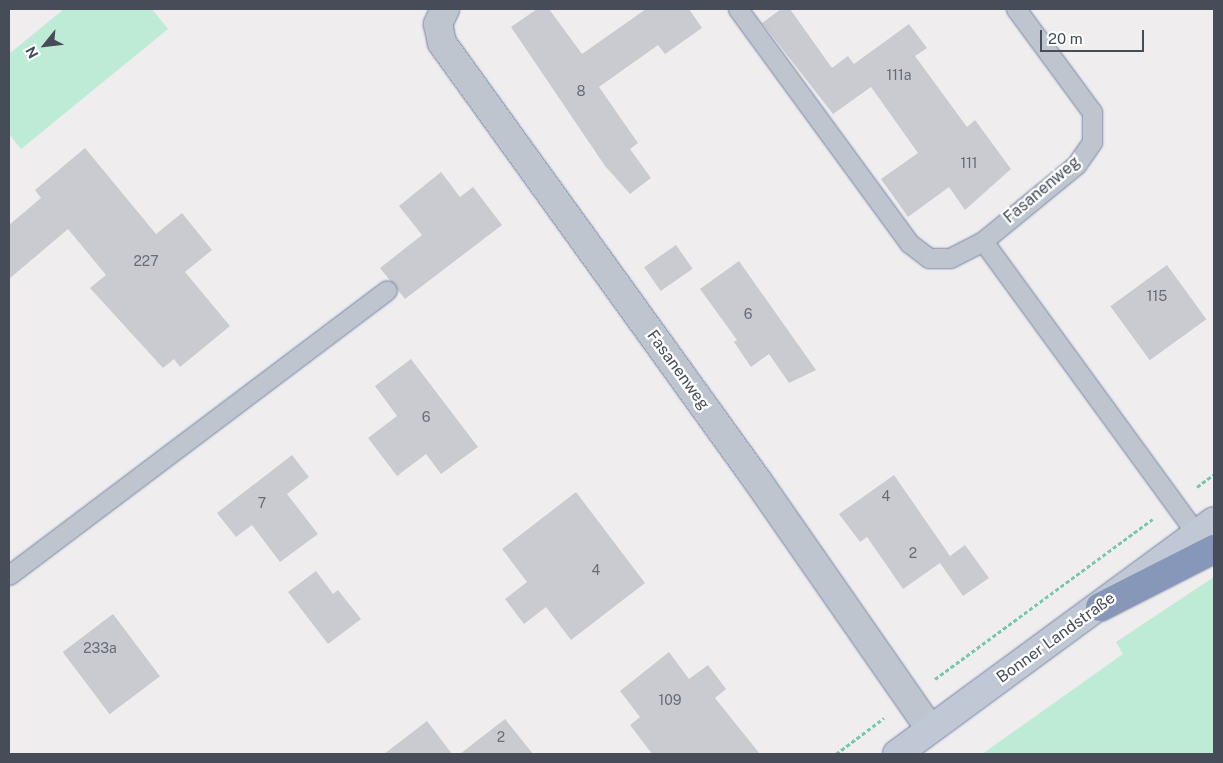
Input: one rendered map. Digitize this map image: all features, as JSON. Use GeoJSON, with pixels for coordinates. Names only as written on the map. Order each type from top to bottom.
{"type":"FeatureCollection","features":[{"type":"Feature","properties":{"kind":"highway"},"geometry":{"type":"LineString","coordinates":[[1100,607],[1209,535]]}},
{"type":"Feature","properties":{"kind":"main road","name":"Bonner Landstraße"},"geometry":{"type":"LineString","coordinates":[[897,754],[1100,607]]}},
{"type":"Feature","properties":{"kind":"street","name":"Fasanenweg"},"geometry":{"type":"LineString","coordinates":[[445,9],[438,24],[442,43],[758,480],[907,700],[930,729]]}},
{"type":"Feature","properties":{"kind":"lane","name":"Fasanenweg"},"geometry":{"type":"LineString","coordinates":[[738,9],[909,243],[929,258],[950,258],[983,241],[1076,165],[1092,142],[1092,112],[1016,9]]}},
{"type":"Feature","properties":{"kind":"lane"},"geometry":{"type":"LineString","coordinates":[[983,241],[1175,503],[1209,535]]}},
{"type":"Feature","properties":{"kind":"lane"},"geometry":{"type":"LineString","coordinates":[[9,576],[388,290]]}},
{"type":"Feature","properties":{"kind":"path"},"geometry":{"type":"LineString","coordinates":[[836,754],[1214,474]]}},
{"type":"Feature","properties":{"kind":"green space"},"geometry":{"type":"Polygon","coordinates":[[[64,9],[152,9],[168,29],[21,149],[9,134],[9,54],[64,9]]]}},
{"type":"Feature","properties":{"kind":"green space"},"geometry":{"type":"Polygon","coordinates":[[[1214,577],[1214,754],[982,754],[1123,654],[1116,642],[1214,577]]]}},
{"type":"Feature","properties":{"kind":"building"},"geometry":{"type":"Polygon","coordinates":[[[537,9],[549,9],[582,54],[646,9],[689,9],[702,28],[665,54],[658,45],[599,87],[638,143],[630,149],[651,178],[630,194],[605,166],[511,27],[537,9]]]}},
{"type":"Feature","properties":{"kind":"building"},"geometry":{"type":"Polygon","coordinates":[[[781,9],[790,9],[832,68],[848,56],[854,64],[909,24],[927,48],[915,56],[967,127],[975,120],[1011,169],[965,210],[949,187],[908,217],[881,179],[918,153],[871,87],[833,114],[762,23],[781,9]]]}},
{"type":"Feature","properties":{"kind":"building"},"geometry":{"type":"Polygon","coordinates":[[[85,148],[156,234],[182,213],[212,250],[185,272],[230,326],[180,367],[174,359],[163,368],[90,288],[106,275],[68,229],[9,279],[9,225],[41,198],[35,190],[85,148]]]}},
{"type":"Feature","properties":{"kind":"building"},"geometry":{"type":"Polygon","coordinates":[[[441,172],[460,197],[473,187],[502,225],[405,299],[380,268],[422,235],[399,206],[441,172]]]}},
{"type":"Feature","properties":{"kind":"building"},"geometry":{"type":"Polygon","coordinates":[[[676,245],[693,269],[661,291],[644,267],[676,245]]]}},
{"type":"Feature","properties":{"kind":"building"},"geometry":{"type":"Polygon","coordinates":[[[739,261],[816,370],[789,383],[769,354],[751,367],[734,342],[737,340],[700,289],[739,261]]]}},
{"type":"Feature","properties":{"kind":"building"},"geometry":{"type":"Polygon","coordinates":[[[1167,265],[1206,319],[1150,360],[1110,306],[1167,265]]]}},
{"type":"Feature","properties":{"kind":"building"},"geometry":{"type":"Polygon","coordinates":[[[411,359],[478,447],[441,474],[426,454],[397,476],[368,438],[397,416],[375,386],[411,359]]]}},
{"type":"Feature","properties":{"kind":"building"},"geometry":{"type":"Polygon","coordinates":[[[292,455],[309,477],[287,494],[318,534],[280,562],[252,525],[236,537],[217,513],[292,455]]]}},
{"type":"Feature","properties":{"kind":"building"},"geometry":{"type":"Polygon","coordinates":[[[894,475],[950,556],[965,545],[989,578],[963,596],[940,563],[903,589],[867,537],[860,542],[839,514],[894,475]]]}},
{"type":"Feature","properties":{"kind":"building"},"geometry":{"type":"Polygon","coordinates":[[[576,492],[645,583],[571,640],[546,607],[524,624],[505,599],[527,582],[502,549],[576,492]]]}},
{"type":"Feature","properties":{"kind":"building"},"geometry":{"type":"Polygon","coordinates":[[[316,571],[333,594],[338,590],[361,619],[328,644],[288,592],[316,571]]]}},
{"type":"Feature","properties":{"kind":"building"},"geometry":{"type":"Polygon","coordinates":[[[113,614],[160,676],[110,714],[63,652],[113,614]]]}},
{"type":"Feature","properties":{"kind":"building"},"geometry":{"type":"Polygon","coordinates":[[[669,652],[689,679],[708,665],[726,689],[715,698],[760,754],[652,754],[630,725],[640,717],[620,691],[669,652]]]}},
{"type":"Feature","properties":{"kind":"building"},"geometry":{"type":"Polygon","coordinates":[[[505,719],[533,754],[460,754],[505,719]]]}},
{"type":"Feature","properties":{"kind":"building"},"geometry":{"type":"Polygon","coordinates":[[[427,721],[452,754],[384,754],[427,721]]]}}]}
